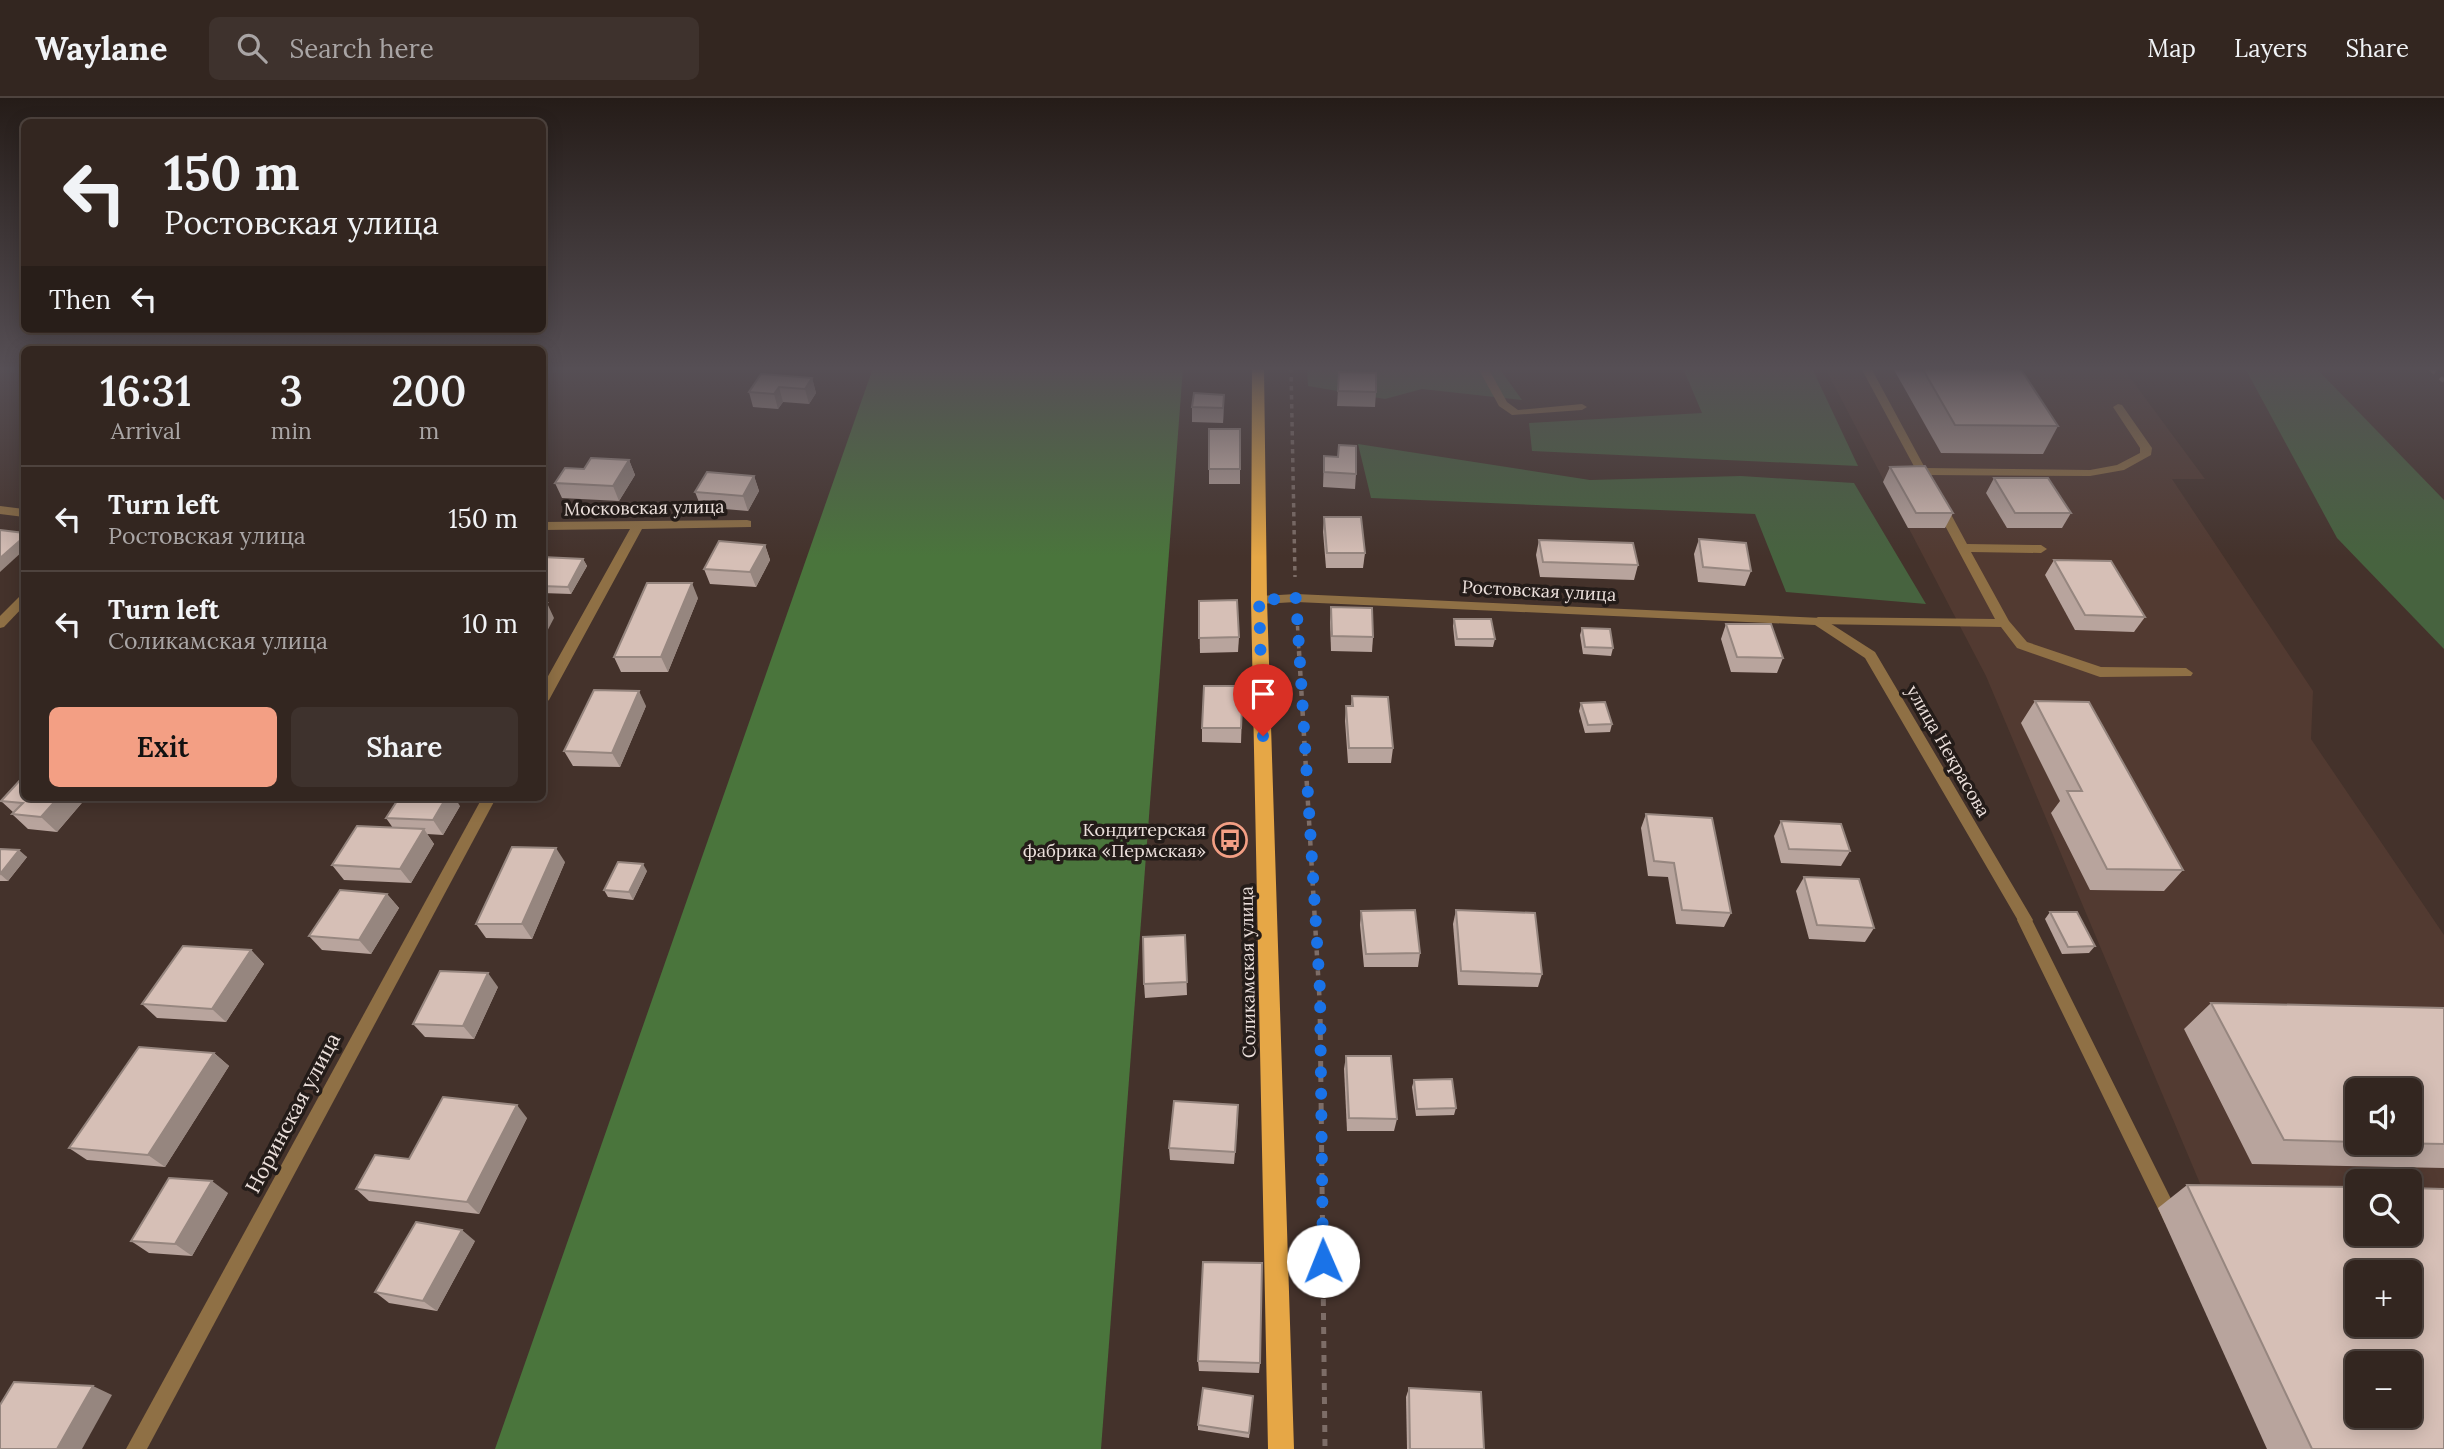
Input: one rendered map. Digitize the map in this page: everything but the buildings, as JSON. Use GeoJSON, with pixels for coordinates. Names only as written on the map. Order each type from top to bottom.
{"type":"FeatureCollection","features":[{"type":"Feature","properties":{"kind":"main road","name":"Соликамская улица"},"geometry":{"type":"LineString","coordinates":[[1258,431],[1259,600],[1281,1449]]}},
{"type":"Feature","properties":{"kind":"street"},"geometry":{"type":"LineString","coordinates":[[1900,431],[2004,623],[2022,645],[2101,672],[2186,673]]}},
{"type":"Feature","properties":{"kind":"street"},"geometry":{"type":"LineString","coordinates":[[1921,471],[2090,472],[2120,468],[2145,455],[2146,448],[2134,431]]}},
{"type":"Feature","properties":{"kind":"street"},"geometry":{"type":"LineString","coordinates":[[0,510],[21,513]]}},
{"type":"Feature","properties":{"kind":"street","name":"Московская улица"},"geometry":{"type":"LineString","coordinates":[[546,526],[747,524]]}},
{"type":"Feature","properties":{"kind":"street"},"geometry":{"type":"LineString","coordinates":[[546,693],[637,527]]}},
{"type":"Feature","properties":{"kind":"street"},"geometry":{"type":"LineString","coordinates":[[1963,548],[2041,549]]}},
{"type":"Feature","properties":{"kind":"street","name":"Ростовская улица"},"geometry":{"type":"LineString","coordinates":[[1259,600],[1296,598],[1818,621],[2004,623]]}},
{"type":"Feature","properties":{"kind":"street"},"geometry":{"type":"LineString","coordinates":[[0,624],[21,602]]}},
{"type":"Feature","properties":{"kind":"street","name":"улица Некрасова"},"geometry":{"type":"LineString","coordinates":[[1818,621],[1870,655],[2025,920],[2176,1228]]}},
{"type":"Feature","properties":{"kind":"street","name":"Норинская улица"},"geometry":{"type":"LineString","coordinates":[[136,1449],[487,801]]}},
{"type":"Feature","properties":{"kind":"path"},"geometry":{"type":"LineString","coordinates":[[1292,431],[1296,598],[1320,991],[1325,1449]]}},
{"type":"Feature","properties":{"kind":"shaded area"},"geometry":{"type":"Polygon","coordinates":[[[1858,431],[2170,431],[2205,479],[2172,479],[2313,691],[2311,739],[2444,935],[2444,1449],[2312,1449],[1986,676],[1858,431]]]}},
{"type":"Feature","properties":{"kind":"green space"},"geometry":{"type":"Polygon","coordinates":[[[851,431],[1178,431],[1101,1449],[495,1449],[851,431]]]}},
{"type":"Feature","properties":{"kind":"green space"},"geometry":{"type":"Polygon","coordinates":[[[1530,431],[1842,431],[1858,466],[1532,451],[1530,431]]]}},
{"type":"Feature","properties":{"kind":"green space"},"geometry":{"type":"Polygon","coordinates":[[[2279,431],[2377,431],[2444,500],[2444,649],[2337,538],[2279,431]]]}},
{"type":"Feature","properties":{"kind":"green space"},"geometry":{"type":"Polygon","coordinates":[[[1358,444],[1590,480],[1741,476],[1854,483],[1926,604],[1786,592],[1755,514],[1371,498],[1358,444]]]}},
{"type":"Feature","properties":{"kind":"place","name":"Кондитерская фабрика «Пермская»"},"geometry":{"type":"Point","coordinates":[1230,840]}},
{"type":"Feature","properties":{"kind":"route"},"geometry":{"type":"LineString","coordinates":[[1263,736],[1259,600],[1296,598],[1320,991],[1323,1261]]}}]}
